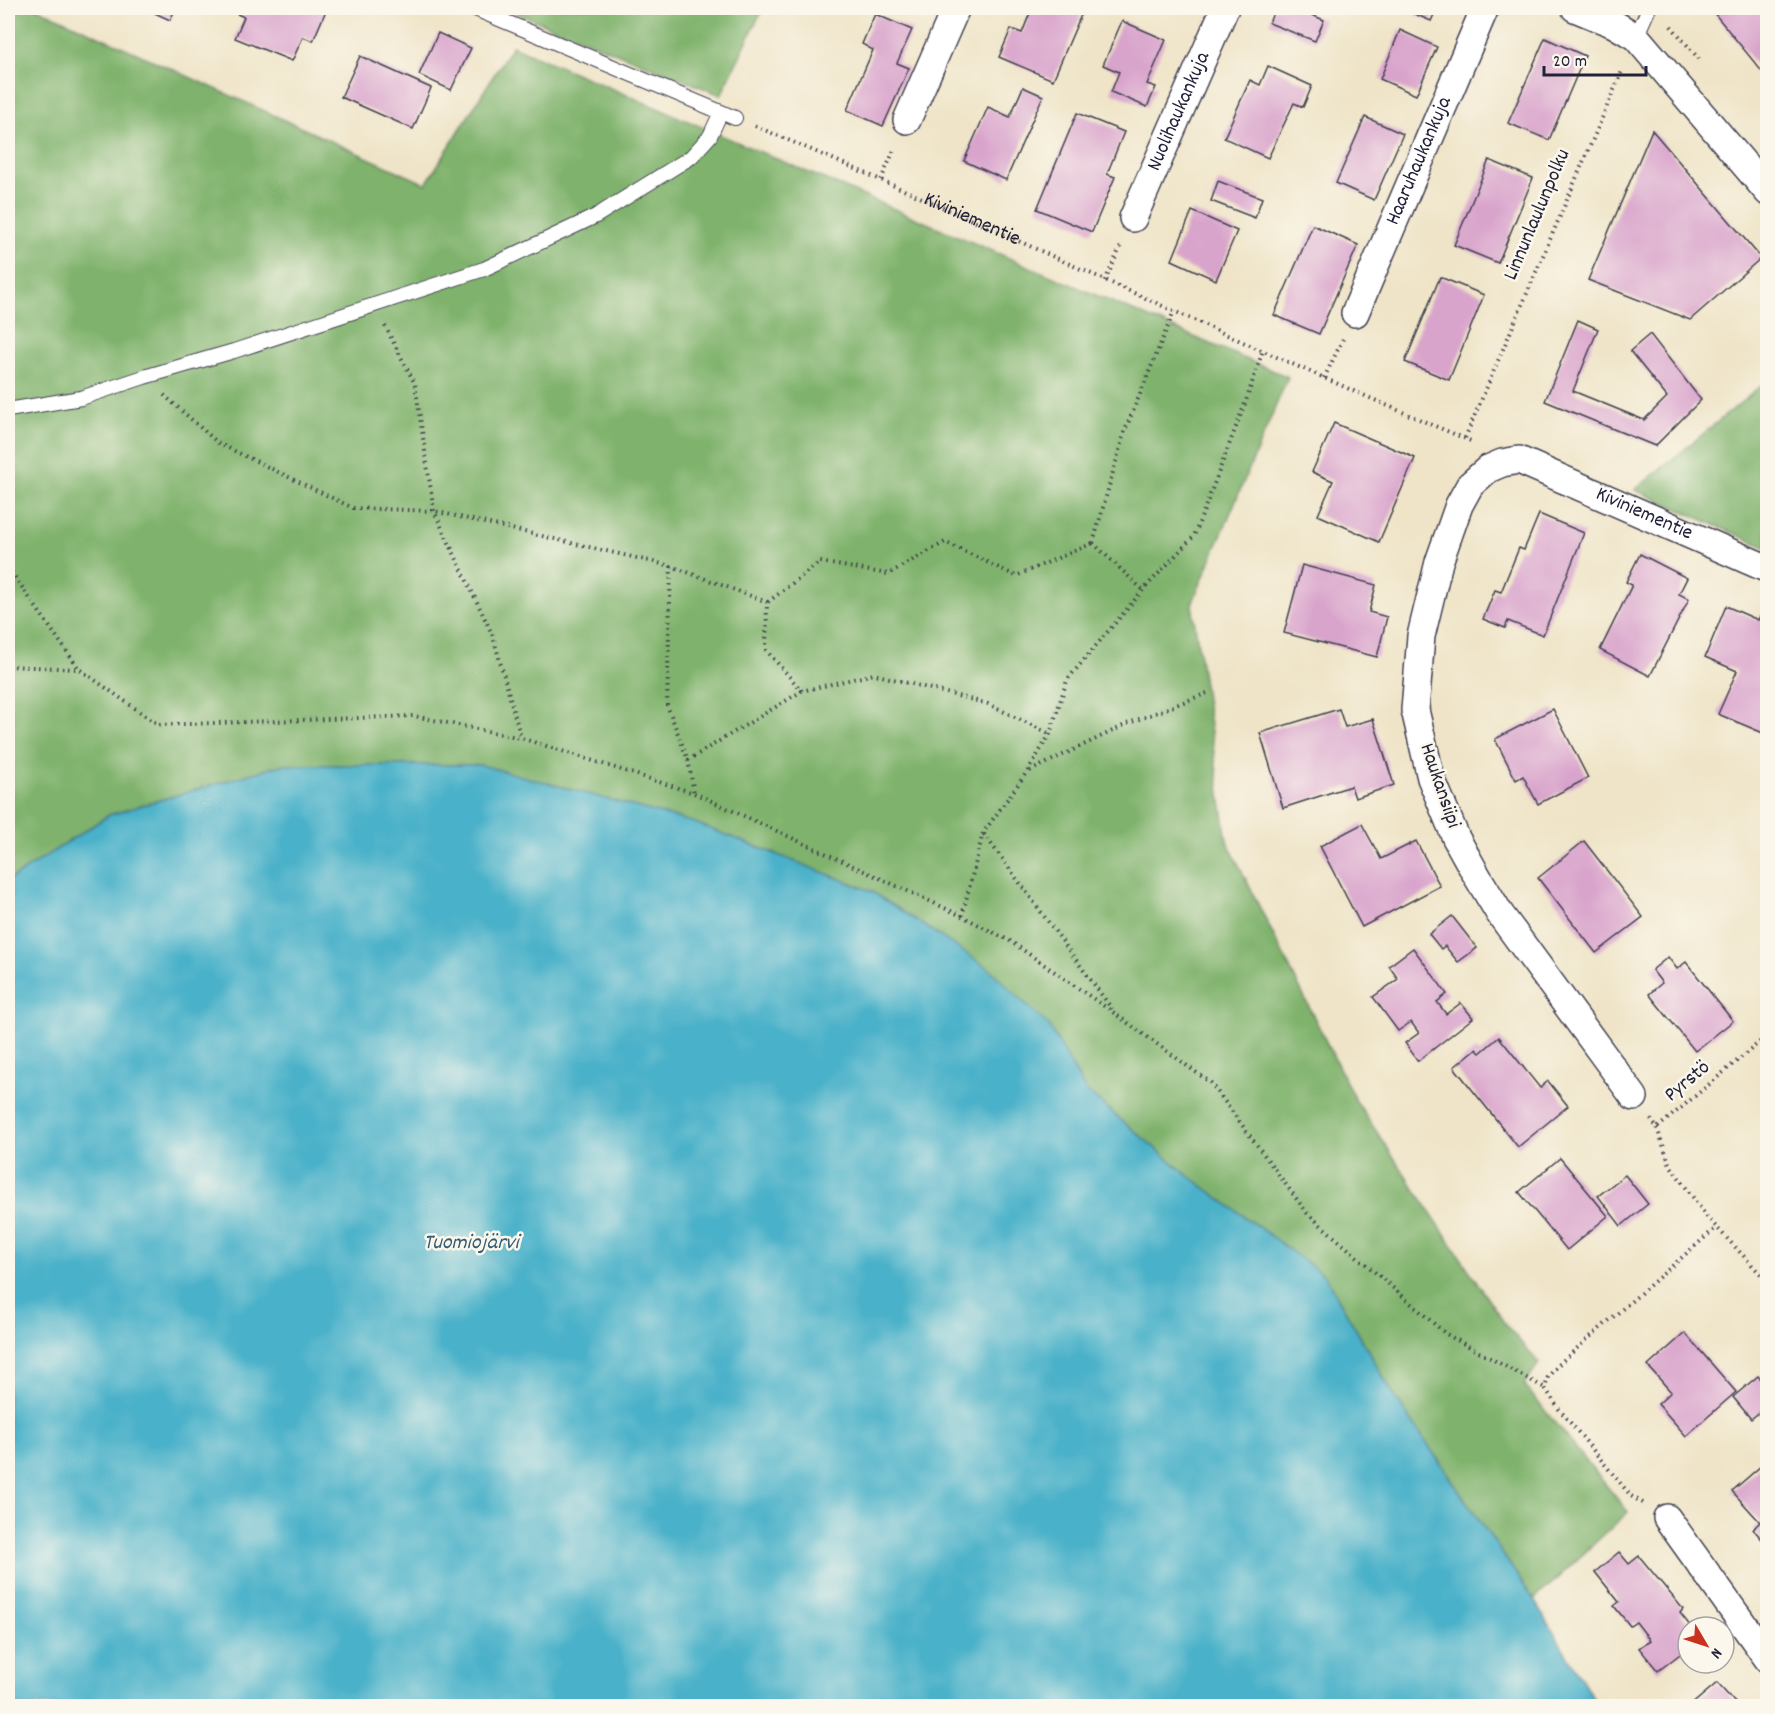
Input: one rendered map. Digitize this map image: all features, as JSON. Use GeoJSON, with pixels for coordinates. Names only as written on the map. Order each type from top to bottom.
{"type":"FeatureCollection","features":[{"type":"Feature","properties":{"kind":"street"},"geometry":{"type":"LineString","coordinates":[[908,120],[956,8]]}},
{"type":"Feature","properties":{"kind":"street","name":"Nuolihaukankuja"},"geometry":{"type":"LineString","coordinates":[[1133,218],[1225,8]]}},
{"type":"Feature","properties":{"kind":"street","name":"Haaruhaukankuja"},"geometry":{"type":"LineString","coordinates":[[1355,313],[1485,8]]}},
{"type":"Feature","properties":{"kind":"street"},"geometry":{"type":"LineString","coordinates":[[1575,8],[1614,24],[1636,37],[1767,192]]}},
{"type":"Feature","properties":{"kind":"street","name":"Kiviniementie"},"geometry":{"type":"LineString","coordinates":[[1519,460],[1767,569]]}},
{"type":"Feature","properties":{"kind":"street","name":"Haukansiipi"},"geometry":{"type":"LineString","coordinates":[[1519,460],[1502,463],[1488,469],[1470,485],[1459,505],[1439,562],[1421,636],[1415,710],[1431,778],[1456,838],[1477,876],[1500,914],[1634,1097]]}},
{"type":"Feature","properties":{"kind":"street"},"geometry":{"type":"LineString","coordinates":[[1667,1518],[1767,1659]]}},
{"type":"Feature","properties":{"kind":"lane"},"geometry":{"type":"LineString","coordinates":[[473,8],[735,118]]}},
{"type":"Feature","properties":{"kind":"lane"},"geometry":{"type":"LineString","coordinates":[[1636,37],[1649,8]]}},
{"type":"Feature","properties":{"kind":"lane"},"geometry":{"type":"LineString","coordinates":[[8,410],[81,398],[234,351],[484,269],[596,216],[691,157],[710,136],[722,112]]}},
{"type":"Feature","properties":{"kind":"path","name":"Linnunlaulunpolku"},"geometry":{"type":"LineString","coordinates":[[1465,438],[1636,37]]}},
{"type":"Feature","properties":{"kind":"path","name":"Kiviniementie"},"geometry":{"type":"LineString","coordinates":[[735,118],[881,180],[1324,378],[1465,438]]}},
{"type":"Feature","properties":{"kind":"path"},"geometry":{"type":"LineString","coordinates":[[1105,281],[1133,218]]}},
{"type":"Feature","properties":{"kind":"path"},"geometry":{"type":"LineString","coordinates":[[374,306],[415,384],[434,511],[493,636],[521,738]]}},
{"type":"Feature","properties":{"kind":"path"},"geometry":{"type":"LineString","coordinates":[[1093,543],[1125,433],[1174,311]]}},
{"type":"Feature","properties":{"kind":"path"},"geometry":{"type":"LineString","coordinates":[[1324,378],[1355,313]]}},
{"type":"Feature","properties":{"kind":"path"},"geometry":{"type":"LineString","coordinates":[[962,916],[983,833],[1027,772],[1050,734],[1066,680],[1143,590],[1194,536],[1263,350]]}},
{"type":"Feature","properties":{"kind":"path"},"geometry":{"type":"LineString","coordinates":[[144,377],[218,443],[354,508],[434,511],[671,567],[768,602]]}},
{"type":"Feature","properties":{"kind":"path"},"geometry":{"type":"LineString","coordinates":[[768,602],[820,562],[888,574],[945,542],[1016,576],[1093,543]]}},
{"type":"Feature","properties":{"kind":"path"},"geometry":{"type":"LineString","coordinates":[[1093,543],[1143,590]]}},
{"type":"Feature","properties":{"kind":"path"},"geometry":{"type":"LineString","coordinates":[[8,567],[79,669],[159,725],[414,717],[521,738],[694,793],[962,916],[1010,941],[1211,1083],[1307,1213],[1446,1334],[1545,1388],[1559,1409],[1631,1496],[1667,1518]]}},
{"type":"Feature","properties":{"kind":"path"},"geometry":{"type":"LineString","coordinates":[[671,567],[666,705],[688,760],[694,793]]}},
{"type":"Feature","properties":{"kind":"path"},"geometry":{"type":"LineString","coordinates":[[768,602],[766,650],[802,691]]}},
{"type":"Feature","properties":{"kind":"path"},"geometry":{"type":"LineString","coordinates":[[8,666],[79,669]]}},
{"type":"Feature","properties":{"kind":"path"},"geometry":{"type":"LineString","coordinates":[[688,760],[802,691],[874,674],[988,704],[1050,734]]}},
{"type":"Feature","properties":{"kind":"path"},"geometry":{"type":"LineString","coordinates":[[1027,772],[1129,723],[1210,692]]}},
{"type":"Feature","properties":{"kind":"path"},"geometry":{"type":"LineString","coordinates":[[983,833],[1114,1013]]}},
{"type":"Feature","properties":{"kind":"path","name":"Pyrstö"},"geometry":{"type":"LineString","coordinates":[[1634,1097],[1657,1128],[1767,1035]]}},
{"type":"Feature","properties":{"kind":"path"},"geometry":{"type":"LineString","coordinates":[[1657,1128],[1670,1165],[1707,1217],[1767,1282]]}},
{"type":"Feature","properties":{"kind":"path"},"geometry":{"type":"LineString","coordinates":[[1545,1388],[1548,1377],[1560,1363],[1717,1227]]}},
{"type":"Feature","properties":{"kind":"green space"},"geometry":{"type":"Polygon","coordinates":[[[8,8],[37,8],[426,184],[512,46],[1288,377],[1192,604],[1227,841],[1354,1098],[1505,1324],[1539,1363],[1524,1385],[1628,1512],[1534,1600],[1395,1397],[1325,1276],[1189,1176],[1086,1091],[1049,1026],[871,891],[695,823],[480,765],[281,765],[109,815],[8,881],[8,8]]]}},
{"type":"Feature","properties":{"kind":"green space"},"geometry":{"type":"Polygon","coordinates":[[[504,8],[763,8],[721,95],[504,8]]]}},
{"type":"Feature","properties":{"kind":"green space"},"geometry":{"type":"Polygon","coordinates":[[[1767,381],[1767,548],[1635,490],[1767,381]]]}},
{"type":"Feature","properties":{"kind":"water","name":"Tuomiojärvi"},"geometry":{"type":"Polygon","coordinates":[[[281,765],[481,765],[695,823],[871,891],[987,967],[1049,1026],[1086,1091],[1189,1176],[1325,1276],[1395,1397],[1534,1600],[1598,1706],[8,1706],[8,881],[109,815],[281,765]]]}},
{"type":"Feature","properties":{"kind":"building"},"geometry":{"type":"Polygon","coordinates":[[[144,8],[176,8],[170,20],[144,8]]]}},
{"type":"Feature","properties":{"kind":"building"},"geometry":{"type":"Polygon","coordinates":[[[240,8],[327,8],[313,41],[303,37],[292,61],[235,38],[244,17],[237,14],[240,8]]]}},
{"type":"Feature","properties":{"kind":"building"},"geometry":{"type":"Polygon","coordinates":[[[1032,8],[1084,8],[1053,80],[999,57],[1011,29],[1022,33],[1032,8]]]}},
{"type":"Feature","properties":{"kind":"building"},"geometry":{"type":"Polygon","coordinates":[[[1275,8],[1294,8],[1324,20],[1315,41],[1269,23],[1275,8]]]}},
{"type":"Feature","properties":{"kind":"building"},"geometry":{"type":"Polygon","coordinates":[[[1400,8],[1437,8],[1431,21],[1400,8]]]}},
{"type":"Feature","properties":{"kind":"building"},"geometry":{"type":"Polygon","coordinates":[[[1710,8],[1768,8],[1768,79],[1710,8]]]}},
{"type":"Feature","properties":{"kind":"building"},"geometry":{"type":"Polygon","coordinates":[[[875,14],[912,30],[897,63],[909,68],[883,126],[847,110],[873,50],[862,44],[875,14]]]}},
{"type":"Feature","properties":{"kind":"building"},"geometry":{"type":"Polygon","coordinates":[[[1122,21],[1166,40],[1147,84],[1156,87],[1147,107],[1111,92],[1119,72],[1103,65],[1122,21]]]}},
{"type":"Feature","properties":{"kind":"building"},"geometry":{"type":"Polygon","coordinates":[[[1400,30],[1437,47],[1416,95],[1380,79],[1400,30]]]}},
{"type":"Feature","properties":{"kind":"building"},"geometry":{"type":"Polygon","coordinates":[[[438,33],[471,48],[451,90],[419,75],[438,33]]]}},
{"type":"Feature","properties":{"kind":"building"},"geometry":{"type":"Polygon","coordinates":[[[1545,38],[1585,56],[1549,140],[1508,123],[1545,38]]]}},
{"type":"Feature","properties":{"kind":"building"},"geometry":{"type":"Polygon","coordinates":[[[360,56],[431,88],[413,129],[341,97],[360,56]]]}},
{"type":"Feature","properties":{"kind":"building"},"geometry":{"type":"Polygon","coordinates":[[[1268,66],[1312,86],[1303,107],[1294,103],[1268,158],[1224,138],[1250,80],[1260,85],[1268,66]]]}},
{"type":"Feature","properties":{"kind":"building"},"geometry":{"type":"Polygon","coordinates":[[[1023,87],[1043,96],[1006,180],[964,161],[988,107],[1010,117],[1023,87]]]}},
{"type":"Feature","properties":{"kind":"building"},"geometry":{"type":"Polygon","coordinates":[[[1077,113],[1124,132],[1107,174],[1115,177],[1092,232],[1037,209],[1077,113]]]}},
{"type":"Feature","properties":{"kind":"building"},"geometry":{"type":"Polygon","coordinates":[[[1365,117],[1403,134],[1374,200],[1336,183],[1365,117]]]}},
{"type":"Feature","properties":{"kind":"building"},"geometry":{"type":"Polygon","coordinates":[[[1652,130],[1761,258],[1690,320],[1588,280],[1652,130]]]}},
{"type":"Feature","properties":{"kind":"building"},"geometry":{"type":"Polygon","coordinates":[[[1489,160],[1533,178],[1498,263],[1454,245],[1489,160]]]}},
{"type":"Feature","properties":{"kind":"building"},"geometry":{"type":"Polygon","coordinates":[[[1218,181],[1262,198],[1255,218],[1211,201],[1218,181]]]}},
{"type":"Feature","properties":{"kind":"building"},"geometry":{"type":"Polygon","coordinates":[[[1192,211],[1237,231],[1216,280],[1172,260],[1192,211]]]}},
{"type":"Feature","properties":{"kind":"building"},"geometry":{"type":"Polygon","coordinates":[[[1313,225],[1358,245],[1319,334],[1274,315],[1313,225]]]}},
{"type":"Feature","properties":{"kind":"building"},"geometry":{"type":"Polygon","coordinates":[[[1440,277],[1484,295],[1449,380],[1405,362],[1440,277]]]}},
{"type":"Feature","properties":{"kind":"building"},"geometry":{"type":"Polygon","coordinates":[[[1578,320],[1598,329],[1573,391],[1644,420],[1667,397],[1630,351],[1650,334],[1701,400],[1655,446],[1545,401],[1578,320]]]}},
{"type":"Feature","properties":{"kind":"building"},"geometry":{"type":"Polygon","coordinates":[[[1334,423],[1415,458],[1379,542],[1318,515],[1333,481],[1312,472],[1334,423]]]}},
{"type":"Feature","properties":{"kind":"building"},"geometry":{"type":"Polygon","coordinates":[[[1539,514],[1584,533],[1543,635],[1508,621],[1505,628],[1483,619],[1495,590],[1501,592],[1519,548],[1524,550],[1539,514]]]}},
{"type":"Feature","properties":{"kind":"building"},"geometry":{"type":"Polygon","coordinates":[[[1640,554],[1687,578],[1679,594],[1689,599],[1650,676],[1600,650],[1632,585],[1626,582],[1640,554]]]}},
{"type":"Feature","properties":{"kind":"building"},"geometry":{"type":"Polygon","coordinates":[[[1302,565],[1376,585],[1369,612],[1387,617],[1377,657],[1284,633],[1302,565]]]}},
{"type":"Feature","properties":{"kind":"building"},"geometry":{"type":"Polygon","coordinates":[[[1726,606],[1758,620],[1761,615],[1768,618],[1768,735],[1718,714],[1737,671],[1705,657],[1726,606]]]}},
{"type":"Feature","properties":{"kind":"building"},"geometry":{"type":"Polygon","coordinates":[[[1339,709],[1345,727],[1373,719],[1394,785],[1355,798],[1351,786],[1283,808],[1260,733],[1339,709]]]}},
{"type":"Feature","properties":{"kind":"building"},"geometry":{"type":"Polygon","coordinates":[[[1553,709],[1588,778],[1538,804],[1523,776],[1516,780],[1495,739],[1553,709]]]}},
{"type":"Feature","properties":{"kind":"building"},"geometry":{"type":"Polygon","coordinates":[[[1362,824],[1381,859],[1416,841],[1440,886],[1362,927],[1320,846],[1362,824]]]}},
{"type":"Feature","properties":{"kind":"building"},"geometry":{"type":"Polygon","coordinates":[[[1584,841],[1643,917],[1596,953],[1538,878],[1584,841]]]}},
{"type":"Feature","properties":{"kind":"building"},"geometry":{"type":"Polygon","coordinates":[[[1452,916],[1477,948],[1458,962],[1445,946],[1441,949],[1429,934],[1452,916]]]}},
{"type":"Feature","properties":{"kind":"building"},"geometry":{"type":"Polygon","coordinates":[[[1413,948],[1447,994],[1437,1002],[1446,1014],[1461,1003],[1473,1018],[1418,1061],[1405,1043],[1419,1033],[1411,1022],[1398,1031],[1373,997],[1398,979],[1389,966],[1413,948]]]}},
{"type":"Feature","properties":{"kind":"building"},"geometry":{"type":"Polygon","coordinates":[[[1668,957],[1677,969],[1686,962],[1733,1021],[1695,1051],[1649,994],[1662,983],[1652,970],[1668,957]]]}},
{"type":"Feature","properties":{"kind":"building"},"geometry":{"type":"Polygon","coordinates":[[[1499,1037],[1540,1088],[1548,1081],[1568,1106],[1518,1147],[1454,1067],[1476,1049],[1480,1053],[1499,1037]]]}},
{"type":"Feature","properties":{"kind":"building"},"geometry":{"type":"Polygon","coordinates":[[[1560,1158],[1608,1216],[1567,1250],[1519,1192],[1560,1158]]]}},
{"type":"Feature","properties":{"kind":"building"},"geometry":{"type":"Polygon","coordinates":[[[1625,1175],[1648,1204],[1621,1226],[1598,1196],[1625,1175]]]}},
{"type":"Feature","properties":{"kind":"building"},"geometry":{"type":"Polygon","coordinates":[[[1685,1333],[1736,1392],[1686,1436],[1658,1404],[1671,1392],[1648,1366],[1685,1333]]]}},
{"type":"Feature","properties":{"kind":"building"},"geometry":{"type":"Polygon","coordinates":[[[1758,1376],[1768,1387],[1768,1405],[1751,1419],[1733,1397],[1758,1376]]]}},
{"type":"Feature","properties":{"kind":"building"},"geometry":{"type":"Polygon","coordinates":[[[1768,1460],[1768,1546],[1753,1529],[1760,1522],[1732,1491],[1768,1460]]]}},
{"type":"Feature","properties":{"kind":"building"},"geometry":{"type":"Polygon","coordinates":[[[1619,1552],[1629,1564],[1639,1556],[1683,1609],[1680,1613],[1682,1615],[1676,1615],[1676,1657],[1658,1671],[1639,1648],[1650,1640],[1636,1622],[1630,1626],[1614,1606],[1619,1602],[1595,1572],[1619,1552]]]}},
{"type":"Feature","properties":{"kind":"building"},"geometry":{"type":"Polygon","coordinates":[[[1717,1683],[1738,1706],[1690,1706],[1717,1683]]]}}]}
